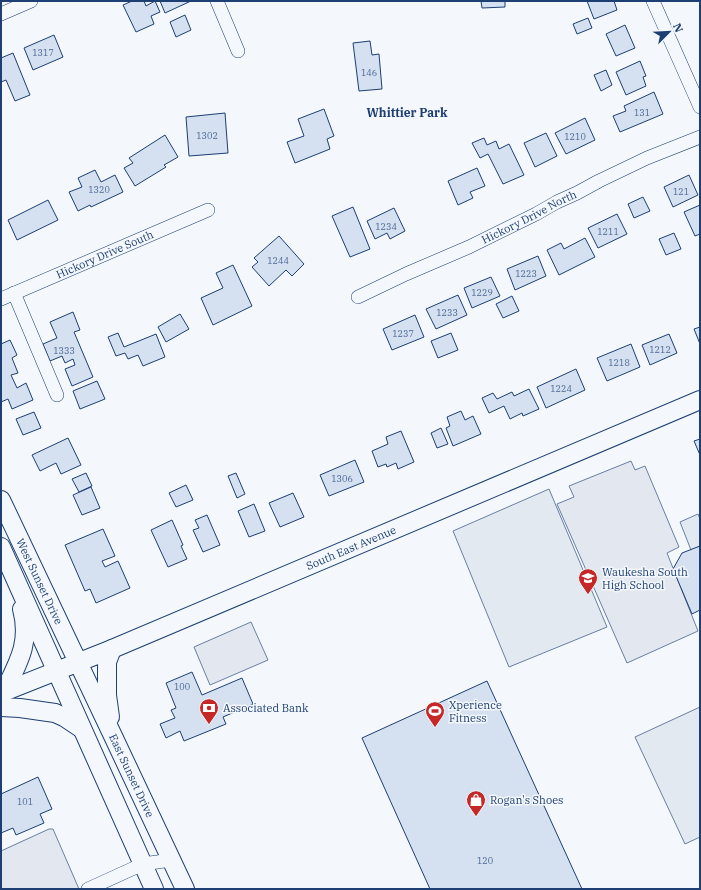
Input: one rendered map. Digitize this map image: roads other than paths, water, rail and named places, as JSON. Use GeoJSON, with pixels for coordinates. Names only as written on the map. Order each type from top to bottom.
{"type":"FeatureCollection","features":[{"type":"Feature","properties":{"kind":"main road","name":"South East Avenue"},"geometry":{"type":"LineString","coordinates":[[2,697],[56,671],[112,649],[700,400]]}},
{"type":"Feature","properties":{"kind":"main road","name":"West Sunset Drive"},"geometry":{"type":"LineString","coordinates":[[1,500],[78,663]]}},
{"type":"Feature","properties":{"kind":"main road","name":"West Sunset Drive"},"geometry":{"type":"LineString","coordinates":[[1,547],[56,671]]}},
{"type":"Feature","properties":{"kind":"main road"},"geometry":{"type":"LineString","coordinates":[[11,569],[25,619],[25,640],[19,661],[2,697],[20,708],[54,713],[64,717],[82,729]]}},
{"type":"Feature","properties":{"kind":"main road"},"geometry":{"type":"LineString","coordinates":[[112,649],[107,662],[107,695],[113,736]]}},
{"type":"Feature","properties":{"kind":"main road","name":"East Sunset Drive"},"geometry":{"type":"LineString","coordinates":[[78,663],[185,889]]}},
{"type":"Feature","properties":{"kind":"main road"},"geometry":{"type":"LineString","coordinates":[[56,671],[154,889]]}},
{"type":"Feature","properties":{"kind":"street"},"geometry":{"type":"LineString","coordinates":[[1,14],[31,1]]}},
{"type":"Feature","properties":{"kind":"street"},"geometry":{"type":"LineString","coordinates":[[217,1],[238,51]]}},
{"type":"Feature","properties":{"kind":"street"},"geometry":{"type":"LineString","coordinates":[[653,1],[700,107]]}},
{"type":"Feature","properties":{"kind":"street","name":"Hickory Drive North"},"geometry":{"type":"LineString","coordinates":[[358,297],[406,274],[469,247],[598,181],[647,158],[700,137]]}},
{"type":"Feature","properties":{"kind":"street","name":"Hickory Drive South"},"geometry":{"type":"LineString","coordinates":[[1,299],[208,210]]}},
{"type":"Feature","properties":{"kind":"street"},"geometry":{"type":"LineString","coordinates":[[14,294],[57,395]]}},
{"type":"Feature","properties":{"kind":"street"},"geometry":{"type":"LineString","coordinates":[[88,889],[143,864],[171,860]]}},
{"type":"Feature","properties":{"kind":"place","name":"Waukesha South High School"},"geometry":{"type":"Point","coordinates":[588,595]}},
{"type":"Feature","properties":{"kind":"place","name":"Associated Bank"},"geometry":{"type":"Point","coordinates":[209,725]}},
{"type":"Feature","properties":{"kind":"place","name":"Xperience Fitness"},"geometry":{"type":"Point","coordinates":[435,728]}},
{"type":"Feature","properties":{"kind":"place","name":"Rogan's Shoes"},"geometry":{"type":"Point","coordinates":[476,817]}},
{"type":"Feature","properties":{"kind":"district","name":"Whittier Park"},"geometry":{"type":"Point","coordinates":[407,112]}}]}
